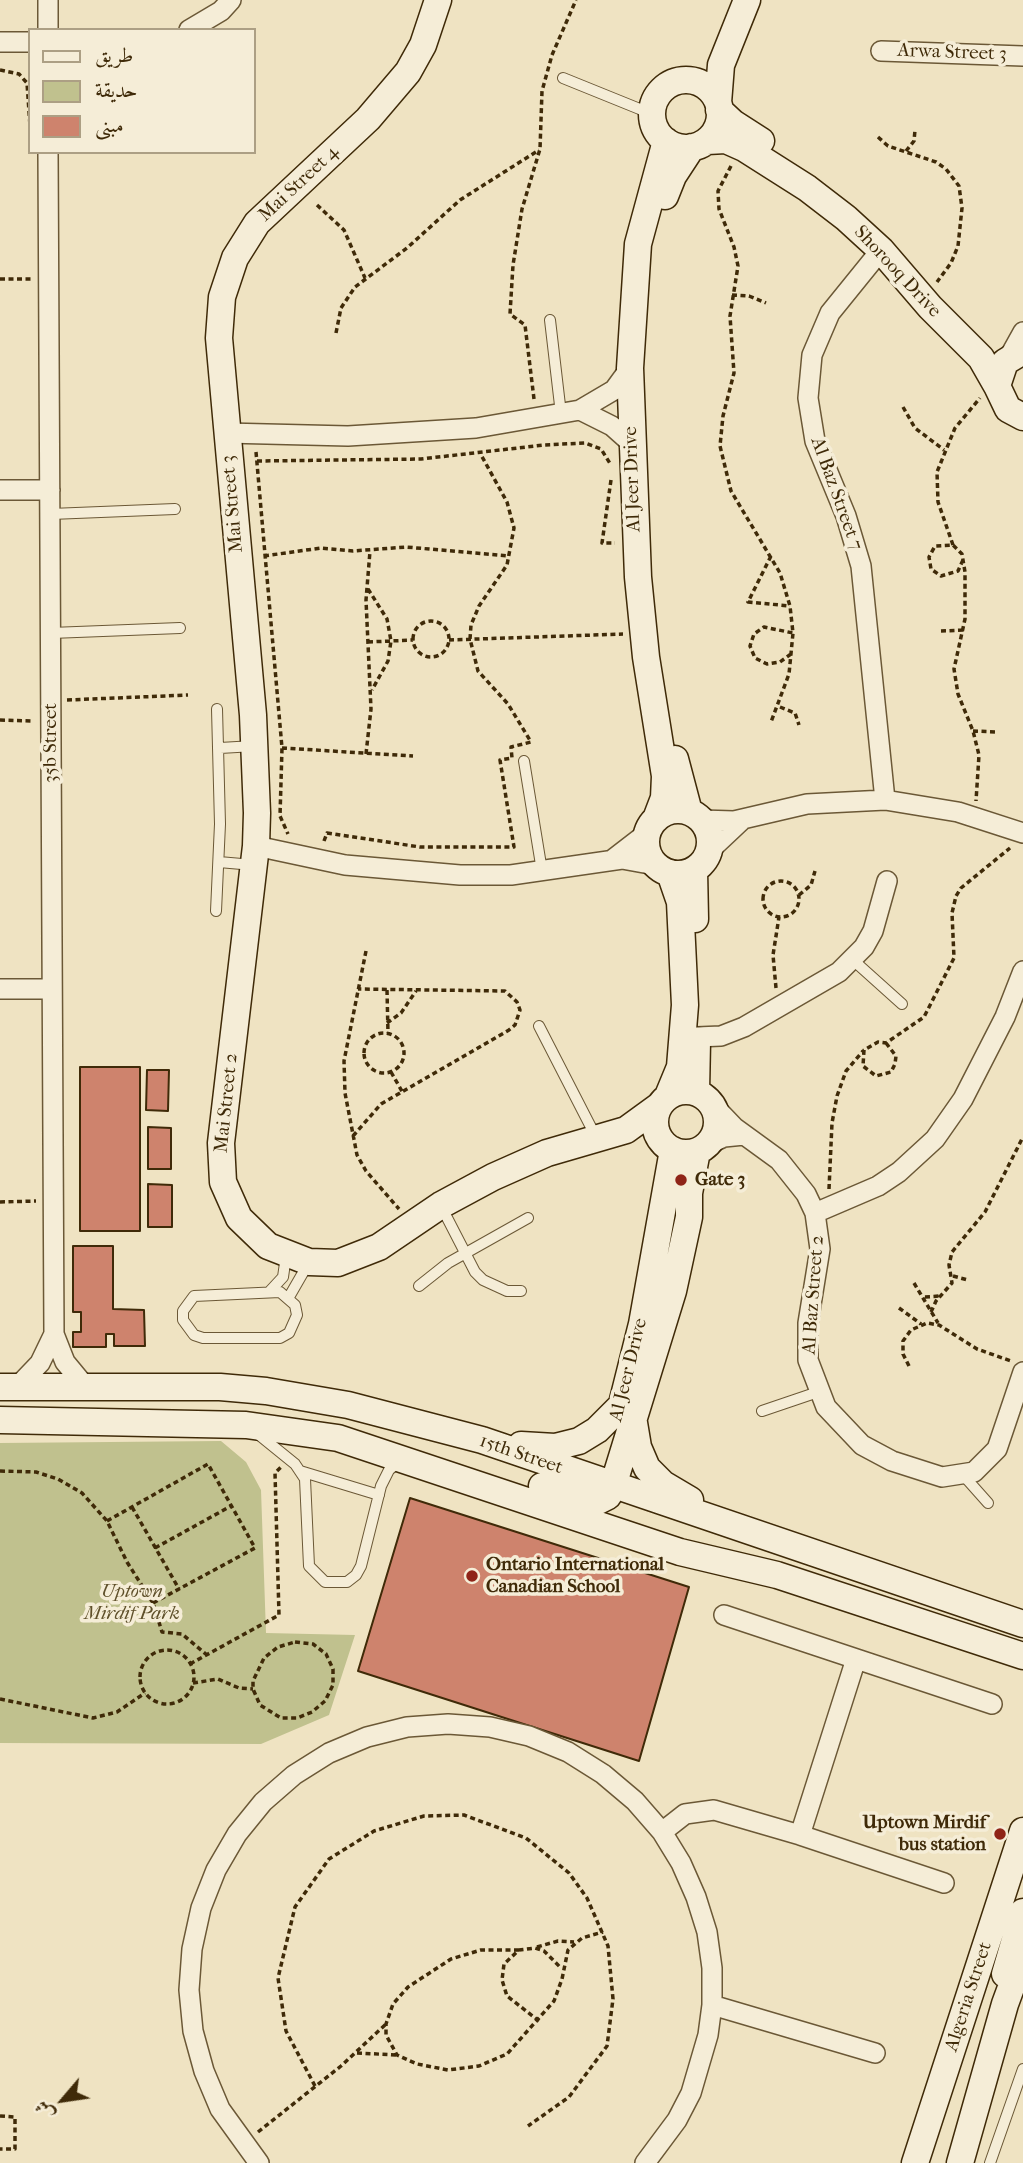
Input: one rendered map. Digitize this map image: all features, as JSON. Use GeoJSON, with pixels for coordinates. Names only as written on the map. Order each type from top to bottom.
{"type":"FeatureCollection","features":[{"type":"Feature","properties":{"kind":"street"},"geometry":{"type":"LineString","coordinates":[[48,0],[48,28]]}},
{"type":"Feature","properties":{"kind":"street"},"geometry":{"type":"LineString","coordinates":[[192,28],[221,11],[231,0]]}},
{"type":"Feature","properties":{"kind":"street","name":"Mai Street 4"},"geometry":{"type":"LineString","coordinates":[[226,433],[219,317],[222,297],[235,258],[245,239],[271,207],[389,97],[423,45],[438,0]]}},
{"type":"Feature","properties":{"kind":"street"},"geometry":{"type":"LineString","coordinates":[[733,0],[708,58],[697,71],[664,88],[658,95],[652,114],[658,133],[674,145],[700,144],[717,127],[721,65],[747,0]]}},
{"type":"Feature","properties":{"kind":"street"},"geometry":{"type":"LineString","coordinates":[[0,42],[28,42]]}},
{"type":"Feature","properties":{"kind":"street","name":"Arwa Street 3"},"geometry":{"type":"LineString","coordinates":[[881,51],[1023,55]]}},
{"type":"Feature","properties":{"kind":"street"},"geometry":{"type":"LineString","coordinates":[[682,80],[701,84],[719,106]]}},
{"type":"Feature","properties":{"kind":"street","name":"Shorooq Drive"},"geometry":{"type":"LineString","coordinates":[[719,106],[733,123],[820,180],[864,216],[932,288],[1011,381]]}},
{"type":"Feature","properties":{"kind":"street","name":"Shorooq Drive"},"geometry":{"type":"LineString","coordinates":[[700,144],[726,140],[744,148],[828,202],[881,250],[944,322],[981,358],[1011,381]]}},
{"type":"Feature","properties":{"kind":"street","name":"Al Jeer Drive"},"geometry":{"type":"LineString","coordinates":[[651,826],[664,799],[665,776],[641,617],[631,442],[630,368],[638,244],[666,141]]}},
{"type":"Feature","properties":{"kind":"street","name":"Al Jeer Drive"},"geometry":{"type":"LineString","coordinates":[[695,816],[677,772],[653,591],[646,480],[646,323],[654,229],[673,176],[700,144]]}},
{"type":"Feature","properties":{"kind":"street","name":"35b Street"},"geometry":{"type":"LineString","coordinates":[[48,154],[54,1334],[65,1362],[84,1385]]}},
{"type":"Feature","properties":{"kind":"street","name":"Al Baz Street 7"},"geometry":{"type":"LineString","coordinates":[[881,250],[830,313],[812,355],[808,398],[815,441],[846,516],[861,566],[885,800]]}},
{"type":"Feature","properties":{"kind":"street"},"geometry":{"type":"LineString","coordinates":[[1023,332],[1011,381],[1023,431]]}},
{"type":"Feature","properties":{"kind":"street","name":"Mai Street 3"},"geometry":{"type":"LineString","coordinates":[[255,856],[255,746],[226,433],[348,436],[477,428],[570,412],[614,390],[630,368]]}},
{"type":"Feature","properties":{"kind":"street"},"geometry":{"type":"LineString","coordinates":[[570,412],[612,426],[631,442]]}},
{"type":"Feature","properties":{"kind":"street"},"geometry":{"type":"LineString","coordinates":[[0,490],[50,490]]}},
{"type":"Feature","properties":{"kind":"street"},"geometry":{"type":"LineString","coordinates":[[611,861],[674,810],[723,822],[807,804],[885,800],[934,806],[974,817],[1020,837]]}},
{"type":"Feature","properties":{"kind":"street"},"geometry":{"type":"LineString","coordinates":[[685,1146],[655,1121],[680,1067],[685,1005],[680,902],[682,865],[709,834],[695,816]]}},
{"type":"Feature","properties":{"kind":"street"},"geometry":{"type":"LineString","coordinates":[[255,856],[390,871],[486,876],[634,859],[682,865],[744,819]]}},
{"type":"Feature","properties":{"kind":"street"},"geometry":{"type":"LineString","coordinates":[[651,826],[647,850],[682,865]]}},
{"type":"Feature","properties":{"kind":"street","name":"Mai Street 2"},"geometry":{"type":"LineString","coordinates":[[255,856],[220,1162],[229,1201],[239,1218],[252,1234],[297,1259]]}},
{"type":"Feature","properties":{"kind":"street"},"geometry":{"type":"LineString","coordinates":[[682,865],[704,1099],[717,1126],[685,1146]]}},
{"type":"Feature","properties":{"kind":"street"},"geometry":{"type":"LineString","coordinates":[[697,1037],[733,1032],[824,982],[853,960],[873,932],[887,881]]}},
{"type":"Feature","properties":{"kind":"street"},"geometry":{"type":"LineString","coordinates":[[821,1210],[866,1192],[899,1172],[935,1139],[963,1099],[1005,1017],[1023,971]]}},
{"type":"Feature","properties":{"kind":"street"},"geometry":{"type":"LineString","coordinates":[[0,989],[52,989]]}},
{"type":"Feature","properties":{"kind":"street"},"geometry":{"type":"LineString","coordinates":[[297,1259],[353,1259],[379,1247],[440,1205],[520,1164],[596,1137],[626,1130],[663,1101],[681,1091],[704,1099]]}},
{"type":"Feature","properties":{"kind":"street","name":"Al Baz Street 2"},"geometry":{"type":"LineString","coordinates":[[704,1099],[744,1135],[779,1160],[821,1210],[819,1268],[807,1344],[818,1392],[841,1426],[878,1455],[942,1477],[964,1476]]}},
{"type":"Feature","properties":{"kind":"street"},"geometry":{"type":"LineString","coordinates":[[626,1130],[685,1146],[744,1135]]}},
{"type":"Feature","properties":{"kind":"street","name":"Al Jeer Drive"},"geometry":{"type":"LineString","coordinates":[[628,1413],[663,1207],[661,1182],[685,1146]]}},
{"type":"Feature","properties":{"kind":"street","name":"Al Jeer Drive"},"geometry":{"type":"LineString","coordinates":[[603,1489],[628,1413],[662,1335],[689,1217],[690,1188],[685,1146]]}},
{"type":"Feature","properties":{"kind":"street"},"geometry":{"type":"LineString","coordinates":[[663,1207],[681,1209],[689,1217]]}},
{"type":"Feature","properties":{"kind":"street","name":"35b Street"},"geometry":{"type":"LineString","coordinates":[[9,1386],[40,1363],[54,1334]]}},
{"type":"Feature","properties":{"kind":"street"},"geometry":{"type":"LineString","coordinates":[[964,1476],[984,1466],[998,1449],[1023,1372]]}},
{"type":"Feature","properties":{"kind":"street","name":"15th Street"},"geometry":{"type":"LineString","coordinates":[[9,1386],[173,1385],[267,1391],[348,1405],[482,1440],[603,1489],[713,1518],[1018,1620]]}},
{"type":"Feature","properties":{"kind":"street"},"geometry":{"type":"LineString","coordinates":[[50,1386],[51,1420]]}},
{"type":"Feature","properties":{"kind":"street"},"geometry":{"type":"LineString","coordinates":[[482,1440],[543,1447],[567,1445],[628,1413],[638,1447],[654,1477],[701,1506],[713,1518]]}},
{"type":"Feature","properties":{"kind":"street","name":"15th Street"},"geometry":{"type":"LineString","coordinates":[[0,1420],[246,1425],[310,1432],[403,1458],[680,1552],[777,1575],[1023,1656]]}},
{"type":"Feature","properties":{"kind":"street"},"geometry":{"type":"LineString","coordinates":[[403,1458],[420,1452],[438,1453],[603,1489],[614,1528]]}},
{"type":"Feature","properties":{"kind":"street"},"geometry":{"type":"LineString","coordinates":[[724,1615],[992,1704]]}},
{"type":"Feature","properties":{"kind":"street"},"geometry":{"type":"LineString","coordinates":[[994,1645],[1023,1672]]}},
{"type":"Feature","properties":{"kind":"street"},"geometry":{"type":"LineString","coordinates":[[800,1835],[856,1659]]}},
{"type":"Feature","properties":{"kind":"street"},"geometry":{"type":"LineString","coordinates":[[259,2163],[220,2109],[204,2071],[193,2031],[189,1990],[191,1949],[206,1895],[237,1834],[263,1802],[294,1775],[329,1753],[380,1734],[448,1724],[490,1727],[530,1736],[568,1752],[592,1766],[635,1801],[662,1832],[681,1863],[696,1896],[707,1932],[712,1968],[712,2005],[708,2035],[691,2093],[671,2128],[645,2163]]}},
{"type":"Feature","properties":{"kind":"street"},"geometry":{"type":"LineString","coordinates":[[662,1832],[685,1814],[713,1810],[800,1835],[944,1883]]}},
{"type":"Feature","properties":{"kind":"street","name":"Algeria Street"},"geometry":{"type":"LineString","coordinates":[[915,2163],[1023,1831]]}},
{"type":"Feature","properties":{"kind":"street"},"geometry":{"type":"LineString","coordinates":[[1009,2006],[1007,1966],[1023,1912]]}},
{"type":"Feature","properties":{"kind":"street","name":"Algeria Street"},"geometry":{"type":"LineString","coordinates":[[960,2163],[1023,1955]]}},
{"type":"Feature","properties":{"kind":"street"},"geometry":{"type":"LineString","coordinates":[[712,2005],[875,2053]]}},
{"type":"Feature","properties":{"kind":"lane"},"geometry":{"type":"LineString","coordinates":[[563,78],[652,114]]}},
{"type":"Feature","properties":{"kind":"lane"},"geometry":{"type":"LineString","coordinates":[[550,320],[570,412]]}},
{"type":"Feature","properties":{"kind":"lane"},"geometry":{"type":"LineString","coordinates":[[51,514],[175,509]]}},
{"type":"Feature","properties":{"kind":"lane"},"geometry":{"type":"LineString","coordinates":[[51,633],[180,628]]}},
{"type":"Feature","properties":{"kind":"lane"},"geometry":{"type":"LineString","coordinates":[[216,911],[220,748],[217,709]]}},
{"type":"Feature","properties":{"kind":"lane"},"geometry":{"type":"LineString","coordinates":[[220,748],[255,746]]}},
{"type":"Feature","properties":{"kind":"lane"},"geometry":{"type":"LineString","coordinates":[[524,761],[542,871]]}},
{"type":"Feature","properties":{"kind":"lane"},"geometry":{"type":"LineString","coordinates":[[219,862],[255,856]]}},
{"type":"Feature","properties":{"kind":"lane"},"geometry":{"type":"LineString","coordinates":[[853,960],[902,1004]]}},
{"type":"Feature","properties":{"kind":"lane"},"geometry":{"type":"LineString","coordinates":[[540,1026],[596,1137]]}},
{"type":"Feature","properties":{"kind":"lane"},"geometry":{"type":"LineString","coordinates":[[440,1205],[465,1253],[483,1280],[507,1291],[521,1291]]}},
{"type":"Feature","properties":{"kind":"lane"},"geometry":{"type":"LineString","coordinates":[[419,1286],[438,1269],[527,1218]]}},
{"type":"Feature","properties":{"kind":"lane"},"geometry":{"type":"LineString","coordinates":[[270,1291],[297,1259]]}},
{"type":"Feature","properties":{"kind":"lane"},"geometry":{"type":"LineString","coordinates":[[289,1297],[297,1259]]}},
{"type":"Feature","properties":{"kind":"lane"},"geometry":{"type":"LineString","coordinates":[[270,1291],[289,1297],[295,1305],[295,1325],[280,1338],[203,1338],[187,1329],[183,1320],[183,1311],[194,1296],[270,1291]]}},
{"type":"Feature","properties":{"kind":"lane"},"geometry":{"type":"LineString","coordinates":[[762,1411],[818,1392]]}},
{"type":"Feature","properties":{"kind":"lane"},"geometry":{"type":"LineString","coordinates":[[246,1425],[300,1471],[307,1488],[309,1566],[315,1576],[325,1582],[347,1582],[356,1575],[361,1566],[384,1478],[403,1458]]}},
{"type":"Feature","properties":{"kind":"lane"},"geometry":{"type":"LineString","coordinates":[[300,1471],[379,1495]]}},
{"type":"Feature","properties":{"kind":"lane"},"geometry":{"type":"LineString","coordinates":[[964,1476],[988,1503]]}},
{"type":"Feature","properties":{"kind":"lane"},"geometry":{"type":"LineString","coordinates":[[990,2163],[1023,2069]]}},
{"type":"Feature","properties":{"kind":"path"},"geometry":{"type":"LineString","coordinates":[[536,418],[526,325],[510,314],[517,237],[540,149],[542,91],[552,55],[576,0]]}},
{"type":"Feature","properties":{"kind":"path"},"geometry":{"type":"LineString","coordinates":[[0,70],[19,74],[27,83],[28,97]]}},
{"type":"Feature","properties":{"kind":"path"},"geometry":{"type":"LineString","coordinates":[[906,151],[914,141],[915,130]]}},
{"type":"Feature","properties":{"kind":"path"},"geometry":{"type":"LineString","coordinates":[[878,137],[888,146],[946,169],[962,196],[956,254],[932,288]]}},
{"type":"Feature","properties":{"kind":"path"},"geometry":{"type":"LineString","coordinates":[[744,148],[725,174],[718,191],[719,209],[737,256],[730,316],[734,373],[720,431],[721,461],[737,504],[771,556],[790,606],[792,654],[779,706],[771,722]]}},
{"type":"Feature","properties":{"kind":"path"},"geometry":{"type":"LineString","coordinates":[[336,333],[347,297],[365,278],[407,248],[460,200],[540,149]]}},
{"type":"Feature","properties":{"kind":"path"},"geometry":{"type":"LineString","coordinates":[[317,205],[344,230],[365,278]]}},
{"type":"Feature","properties":{"kind":"path"},"geometry":{"type":"LineString","coordinates":[[0,279],[49,279]]}},
{"type":"Feature","properties":{"kind":"path"},"geometry":{"type":"LineString","coordinates":[[732,295],[749,296],[766,303]]}},
{"type":"Feature","properties":{"kind":"path"},"geometry":{"type":"LineString","coordinates":[[974,817],[980,770],[973,731],[955,682],[955,656],[964,630],[967,581],[963,560],[953,545],[943,519],[936,484],[944,450],[965,415],[1011,381]]}},
{"type":"Feature","properties":{"kind":"path"},"geometry":{"type":"LineString","coordinates":[[903,407],[915,428],[944,450]]}},
{"type":"Feature","properties":{"kind":"path"},"geometry":{"type":"LineString","coordinates":[[254,434],[282,748],[280,816],[289,835],[297,841]]}},
{"type":"Feature","properties":{"kind":"path"},"geometry":{"type":"LineString","coordinates":[[257,461],[337,462],[584,443],[601,449],[611,463],[602,543],[617,543]]}},
{"type":"Feature","properties":{"kind":"path"},"geometry":{"type":"LineString","coordinates":[[315,844],[324,841],[327,833],[421,847],[513,846],[500,760],[512,758],[511,747],[531,742],[508,704],[478,671],[470,639],[471,625],[479,606],[493,588],[510,556],[514,542],[512,515],[480,453]]}},
{"type":"Feature","properties":{"kind":"path"},"geometry":{"type":"LineString","coordinates":[[953,545],[941,544],[931,551],[931,569],[947,577],[958,571],[963,560]]}},
{"type":"Feature","properties":{"kind":"path"},"geometry":{"type":"LineString","coordinates":[[264,556],[321,548],[370,551],[424,547],[510,556]]}},
{"type":"Feature","properties":{"kind":"path"},"geometry":{"type":"LineString","coordinates":[[366,754],[371,692],[368,642],[370,551]]}},
{"type":"Feature","properties":{"kind":"path"},"geometry":{"type":"LineString","coordinates":[[771,556],[748,602],[790,606]]}},
{"type":"Feature","properties":{"kind":"path"},"geometry":{"type":"LineString","coordinates":[[368,589],[387,620],[391,641],[384,670],[371,692]]}},
{"type":"Feature","properties":{"kind":"path"},"geometry":{"type":"LineString","coordinates":[[431,621],[444,626],[449,640],[444,652],[431,657],[418,653],[413,640],[417,626],[431,621]]}},
{"type":"Feature","properties":{"kind":"path"},"geometry":{"type":"LineString","coordinates":[[792,654],[780,662],[767,664],[755,658],[750,646],[754,634],[764,626],[793,633]]}},
{"type":"Feature","properties":{"kind":"path"},"geometry":{"type":"LineString","coordinates":[[941,631],[964,630]]}},
{"type":"Feature","properties":{"kind":"path"},"geometry":{"type":"LineString","coordinates":[[449,640],[623,634]]}},
{"type":"Feature","properties":{"kind":"path"},"geometry":{"type":"LineString","coordinates":[[368,642],[413,640]]}},
{"type":"Feature","properties":{"kind":"path"},"geometry":{"type":"LineString","coordinates":[[51,701],[188,695]]}},
{"type":"Feature","properties":{"kind":"path"},"geometry":{"type":"LineString","coordinates":[[779,706],[795,713],[799,725]]}},
{"type":"Feature","properties":{"kind":"path"},"geometry":{"type":"LineString","coordinates":[[0,720],[51,721]]}},
{"type":"Feature","properties":{"kind":"path"},"geometry":{"type":"LineString","coordinates":[[973,731],[998,732]]}},
{"type":"Feature","properties":{"kind":"path"},"geometry":{"type":"LineString","coordinates":[[282,748],[413,756]]}},
{"type":"Feature","properties":{"kind":"path"},"geometry":{"type":"LineString","coordinates":[[886,1044],[924,1017],[950,971],[956,948],[951,913],[961,888],[1020,837]]}},
{"type":"Feature","properties":{"kind":"path"},"geometry":{"type":"LineString","coordinates":[[779,917],[794,911],[799,895],[811,885],[815,871]]}},
{"type":"Feature","properties":{"kind":"path"},"geometry":{"type":"LineString","coordinates":[[779,917],[764,906],[764,892],[767,887],[779,881],[786,881],[799,895]]}},
{"type":"Feature","properties":{"kind":"path"},"geometry":{"type":"LineString","coordinates":[[779,917],[773,955],[779,1007]]}},
{"type":"Feature","properties":{"kind":"path"},"geometry":{"type":"LineString","coordinates":[[366,951],[344,1061],[345,1093],[360,1163],[391,1196],[409,1226]]}},
{"type":"Feature","properties":{"kind":"path"},"geometry":{"type":"LineString","coordinates":[[353,1136],[374,1109],[509,1031],[519,1018],[517,1002],[505,992],[358,989]]}},
{"type":"Feature","properties":{"kind":"path"},"geometry":{"type":"LineString","coordinates":[[387,990],[388,1034]]}},
{"type":"Feature","properties":{"kind":"path"},"geometry":{"type":"LineString","coordinates":[[387,1023],[401,1013],[416,990]]}},
{"type":"Feature","properties":{"kind":"path"},"geometry":{"type":"LineString","coordinates":[[388,1034],[399,1040],[404,1052],[401,1064],[391,1072],[374,1070],[365,1055],[371,1039],[388,1034]]}},
{"type":"Feature","properties":{"kind":"path"},"geometry":{"type":"LineString","coordinates":[[821,1210],[832,1123],[837,1096],[846,1071],[864,1050],[878,1042],[886,1044],[896,1056],[891,1072],[876,1076],[863,1066],[864,1050]]}},
{"type":"Feature","properties":{"kind":"path"},"geometry":{"type":"LineString","coordinates":[[391,1072],[402,1093]]}},
{"type":"Feature","properties":{"kind":"path"},"geometry":{"type":"LineString","coordinates":[[931,1312],[941,1296],[950,1289],[953,1276],[950,1265],[952,1252],[985,1212],[1023,1137]]}},
{"type":"Feature","properties":{"kind":"path"},"geometry":{"type":"LineString","coordinates":[[0,1202],[53,1201]]}},
{"type":"Feature","properties":{"kind":"path"},"geometry":{"type":"LineString","coordinates":[[953,1276],[968,1280]]}},
{"type":"Feature","properties":{"kind":"path"},"geometry":{"type":"LineString","coordinates":[[914,1283],[939,1325],[977,1349],[1023,1365]]}},
{"type":"Feature","properties":{"kind":"path"},"geometry":{"type":"LineString","coordinates":[[925,1297],[941,1296]]}},
{"type":"Feature","properties":{"kind":"path"},"geometry":{"type":"LineString","coordinates":[[899,1308],[921,1324],[939,1325]]}},
{"type":"Feature","properties":{"kind":"path"},"geometry":{"type":"LineString","coordinates":[[909,1366],[903,1354],[903,1341],[911,1330],[921,1324]]}},
{"type":"Feature","properties":{"kind":"path"},"geometry":{"type":"LineString","coordinates":[[190,1664],[279,1615],[275,1473],[289,1459]]}},
{"type":"Feature","properties":{"kind":"path"},"geometry":{"type":"LineString","coordinates":[[107,1521],[208,1464],[255,1548],[153,1603]]}},
{"type":"Feature","properties":{"kind":"path"},"geometry":{"type":"LineString","coordinates":[[0,1471],[36,1472],[58,1479],[82,1493],[107,1521],[127,1562],[153,1603],[162,1632],[183,1634],[207,1655]]}},
{"type":"Feature","properties":{"kind":"path"},"geometry":{"type":"LineString","coordinates":[[155,1548],[231,1506]]}},
{"type":"Feature","properties":{"kind":"path"},"geometry":{"type":"LineString","coordinates":[[132,1507],[179,1589]]}},
{"type":"Feature","properties":{"kind":"path"},"geometry":{"type":"LineString","coordinates":[[286,1643],[313,1644],[326,1654],[333,1669],[333,1685],[325,1701],[312,1712],[298,1718],[281,1718],[266,1710],[253,1689],[259,1665],[271,1652],[286,1643]]}},
{"type":"Feature","properties":{"kind":"path"},"geometry":{"type":"LineString","coordinates":[[160,1651],[177,1652],[190,1664],[193,1683],[184,1698],[169,1704],[160,1703],[145,1693],[140,1677],[145,1661],[152,1655],[160,1651]]}},
{"type":"Feature","properties":{"kind":"path"},"geometry":{"type":"LineString","coordinates":[[193,1683],[218,1679],[239,1688],[253,1689]]}},
{"type":"Feature","properties":{"kind":"path"},"geometry":{"type":"LineString","coordinates":[[0,1699],[93,1718],[117,1712],[145,1693]]}},
{"type":"Feature","properties":{"kind":"path"},"geometry":{"type":"LineString","coordinates":[[315,2086],[290,2043],[278,1978],[295,1907],[323,1866],[374,1831],[424,1816],[464,1815],[526,1838],[569,1873],[587,1898],[608,1946],[613,1999],[607,2046],[569,2097],[528,2126]]}},
{"type":"Feature","properties":{"kind":"path"},"geometry":{"type":"LineString","coordinates":[[243,2144],[356,2053],[386,2024],[400,1995],[421,1977],[451,1959],[481,1951],[519,1950],[558,1941],[574,1942],[603,1933]]}},
{"type":"Feature","properties":{"kind":"path"},"geometry":{"type":"LineString","coordinates":[[386,2024],[386,2035],[397,2055],[406,2061],[433,2068],[479,2066],[507,2054],[539,2021],[559,1990],[562,1968],[574,1942]]}},
{"type":"Feature","properties":{"kind":"path"},"geometry":{"type":"LineString","coordinates":[[535,1948],[544,1951],[562,1968]]}},
{"type":"Feature","properties":{"kind":"path"},"geometry":{"type":"LineString","coordinates":[[519,1950],[505,1964],[503,1988],[514,2002],[539,2021]]}},
{"type":"Feature","properties":{"kind":"path"},"geometry":{"type":"LineString","coordinates":[[356,2053],[397,2055]]}},
{"type":"Feature","properties":{"kind":"path"},"geometry":{"type":"LineString","coordinates":[[0,2116],[15,2117],[15,2149],[0,2149]]}},
{"type":"Feature","properties":{"kind":"green space","name":"Uptown Mirdif Park"},"geometry":{"type":"Polygon","coordinates":[[[221,1441],[246,1462],[261,1490],[266,1633],[355,1635],[329,1715],[261,1744],[0,1743],[0,1443],[221,1441]]]}},
{"type":"Feature","properties":{"kind":"building"},"geometry":{"type":"Polygon","coordinates":[[[80,1067],[140,1067],[140,1231],[80,1231],[80,1067]]]}},
{"type":"Feature","properties":{"kind":"building"},"geometry":{"type":"Polygon","coordinates":[[[147,1070],[169,1070],[168,1111],[146,1110],[147,1070]]]}},
{"type":"Feature","properties":{"kind":"building"},"geometry":{"type":"Polygon","coordinates":[[[148,1127],[171,1128],[171,1169],[148,1169],[148,1127]]]}},
{"type":"Feature","properties":{"kind":"building"},"geometry":{"type":"Polygon","coordinates":[[[148,1184],[172,1185],[172,1227],[148,1227],[148,1184]]]}},
{"type":"Feature","properties":{"kind":"building"},"geometry":{"type":"Polygon","coordinates":[[[73,1246],[113,1246],[113,1309],[144,1310],[145,1346],[114,1346],[114,1334],[106,1334],[106,1347],[73,1347],[73,1332],[81,1332],[81,1312],[73,1312],[73,1246]]]}},
{"type":"Feature","properties":{"kind":"building"},"geometry":{"type":"Polygon","coordinates":[[[410,1498],[689,1587],[639,1761],[358,1671],[410,1498]]]}},
{"type":"Feature","properties":{"kind":"place","name":"Gate 3"},"geometry":{"type":"Point","coordinates":[681,1180]}},
{"type":"Feature","properties":{"kind":"place","name":"Ontario International Canadian School"},"geometry":{"type":"Point","coordinates":[472,1576]}},
{"type":"Feature","properties":{"kind":"place","name":"Uptown Mirdif bus station"},"geometry":{"type":"Point","coordinates":[1000,1834]}}]}
